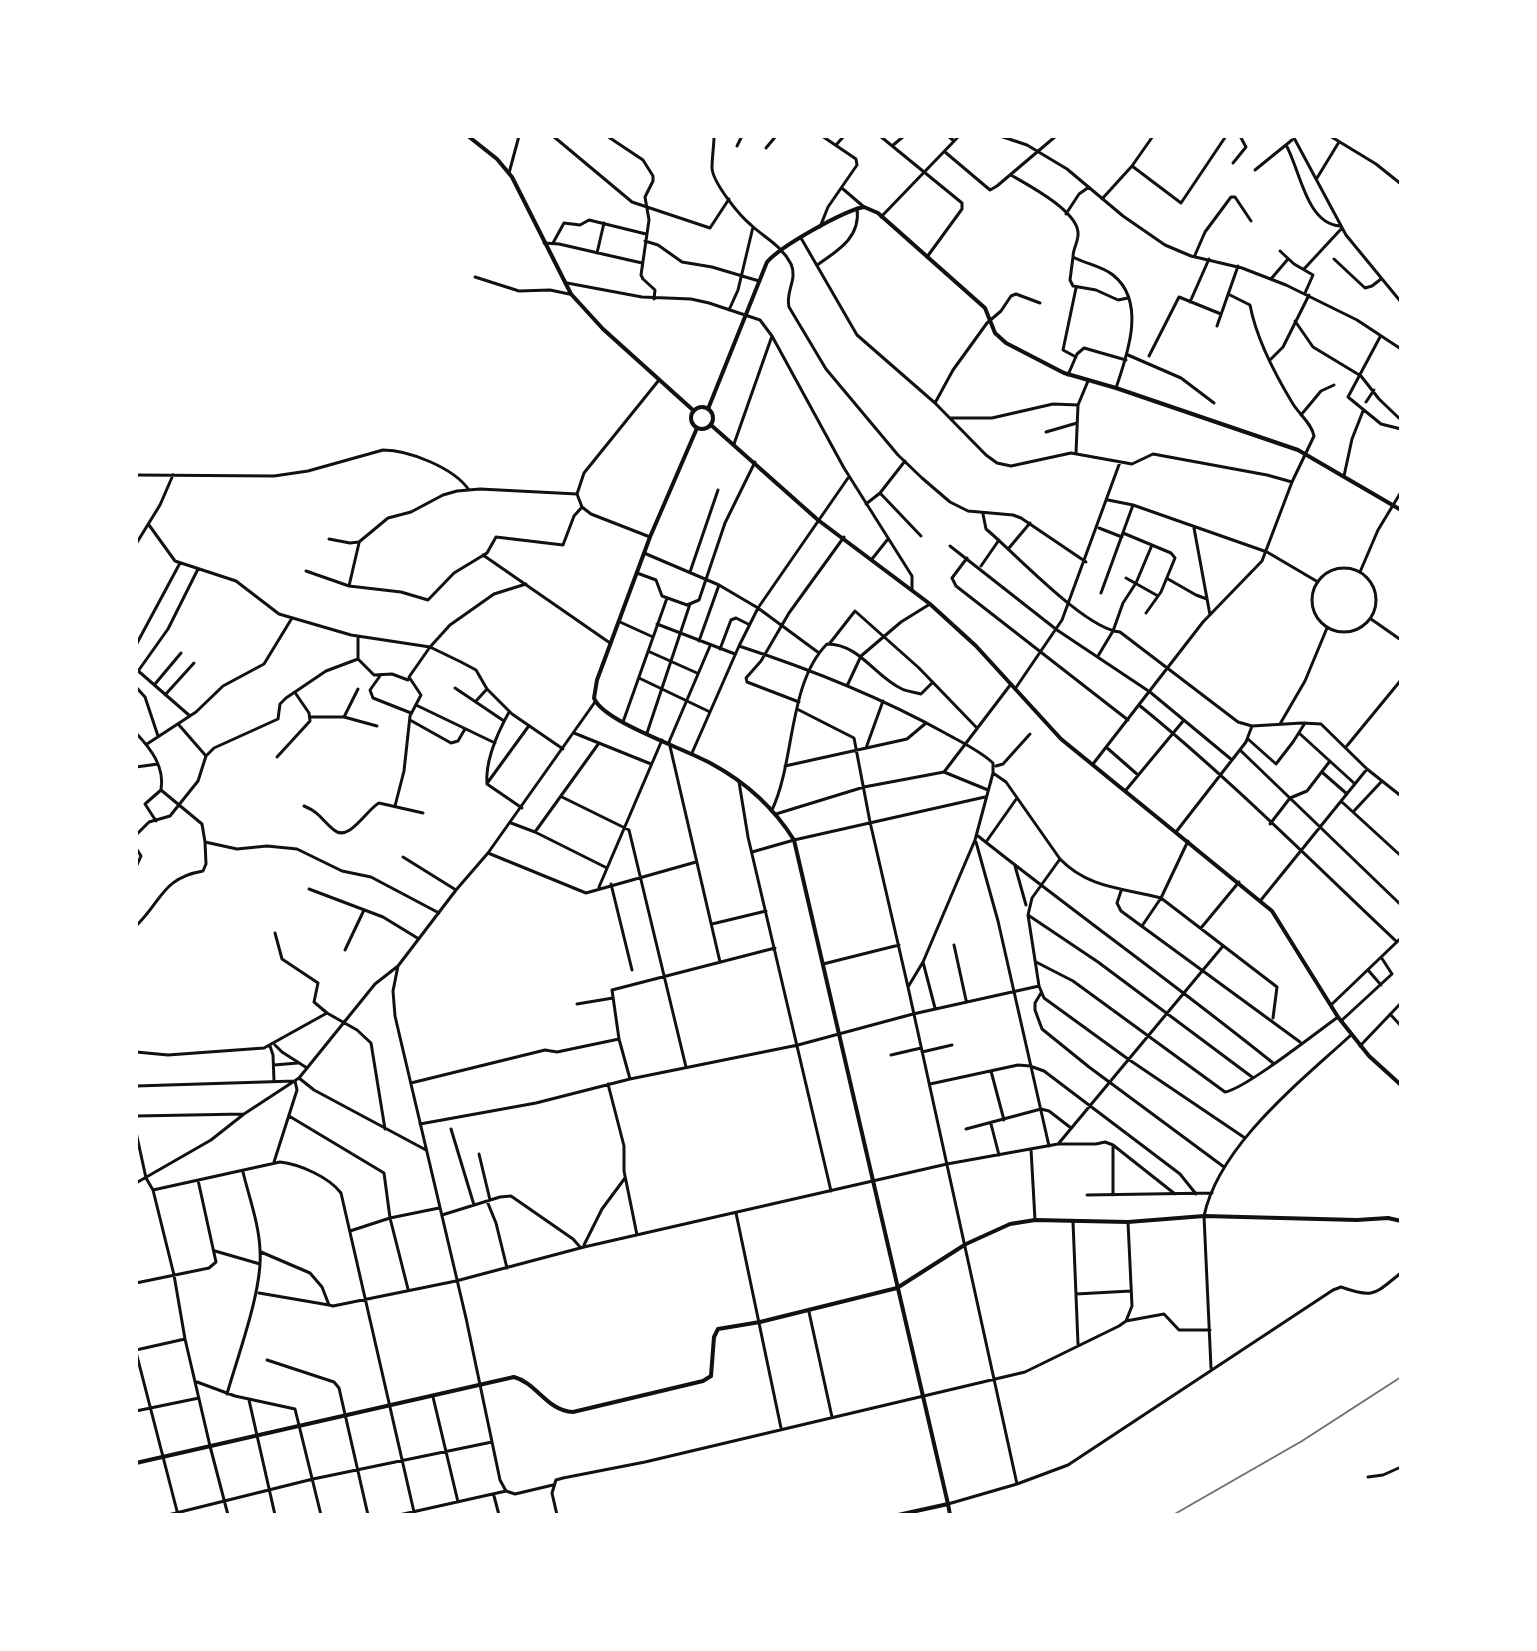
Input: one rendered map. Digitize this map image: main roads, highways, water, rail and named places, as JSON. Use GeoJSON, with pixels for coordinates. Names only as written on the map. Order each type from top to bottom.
{"type":"FeatureCollection","features":[{"type":"Feature","properties":{"kind":"railway"},"geometry":{"type":"LineString","coordinates":[[1173,1515],[1302,1441],[1401,1377]]}}]}
